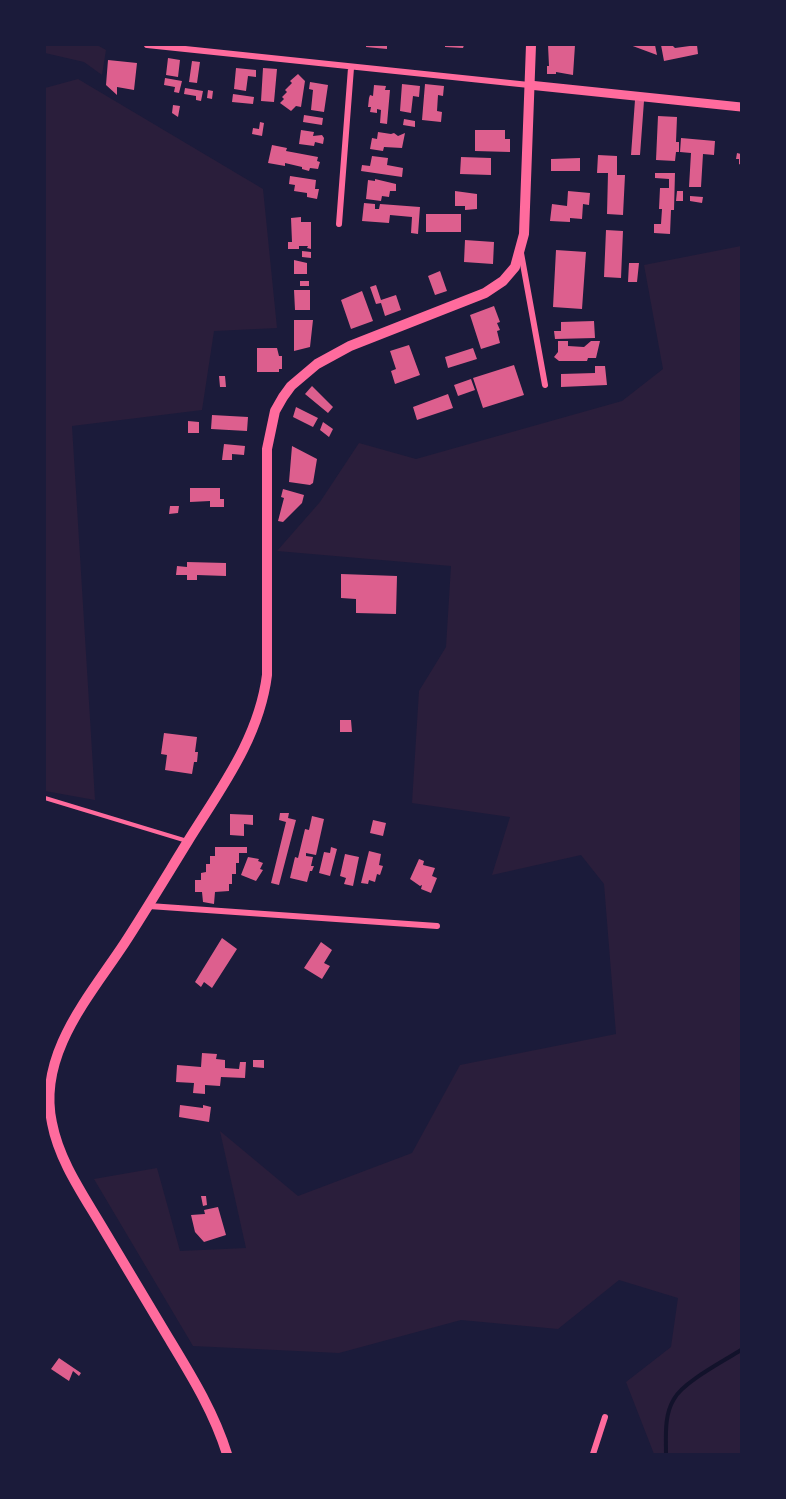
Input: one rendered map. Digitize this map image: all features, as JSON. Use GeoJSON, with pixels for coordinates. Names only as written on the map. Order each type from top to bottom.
{"type":"FeatureCollection","features":[{"type":"Feature","properties":{"kind":"main road"},"geometry":{"type":"LineString","coordinates":[[227,1454],[220,1431],[199,1388],[64,1159],[52,1124],[50,1061],[149,906],[244,750],[256,722],[267,675],[267,449],[275,411],[283,397],[291,386],[317,364],[350,346],[495,288],[510,274],[520,253],[526,220],[531,45]]}},
{"type":"Feature","properties":{"kind":"street"},"geometry":{"type":"LineString","coordinates":[[147,45],[741,107]]}},
{"type":"Feature","properties":{"kind":"street"},"geometry":{"type":"LineString","coordinates":[[339,224],[351,68]]}},
{"type":"Feature","properties":{"kind":"street"},"geometry":{"type":"LineString","coordinates":[[520,253],[545,385]]}},
{"type":"Feature","properties":{"kind":"street"},"geometry":{"type":"LineString","coordinates":[[149,906],[437,926]]}},
{"type":"Feature","properties":{"kind":"street"},"geometry":{"type":"LineString","coordinates":[[593,1454],[605,1417]]}},
{"type":"Feature","properties":{"kind":"lane"},"geometry":{"type":"LineString","coordinates":[[45,798],[187,842]]}},
{"type":"Feature","properties":{"kind":"shaded area"},"geometry":{"type":"Polygon","coordinates":[[[45,45],[97,45],[106,50],[102,75],[84,62],[45,53],[45,45]]]}},
{"type":"Feature","properties":{"kind":"shaded area"},"geometry":{"type":"Polygon","coordinates":[[[78,79],[263,189],[277,328],[214,331],[202,410],[72,426],[95,800],[45,791],[45,88],[78,79]]]}},
{"type":"Feature","properties":{"kind":"shaded area"},"geometry":{"type":"Polygon","coordinates":[[[741,246],[741,1454],[654,1454],[626,1382],[671,1347],[678,1298],[619,1280],[558,1329],[461,1320],[339,1353],[193,1346],[94,1179],[157,1168],[180,1251],[246,1248],[220,1131],[298,1196],[412,1153],[460,1065],[616,1034],[604,884],[581,855],[492,875],[510,817],[412,803],[419,691],[446,647],[451,566],[277,551],[320,502],[359,443],[416,459],[622,401],[663,369],[644,265],[741,246]]]}},
{"type":"Feature","properties":{"kind":"building"},"geometry":{"type":"Polygon","coordinates":[[[366,45],[387,45],[387,49],[366,47],[366,45]]]}},
{"type":"Feature","properties":{"kind":"building"},"geometry":{"type":"Polygon","coordinates":[[[445,45],[464,45],[463,48],[445,47],[445,45]]]}},
{"type":"Feature","properties":{"kind":"building"},"geometry":{"type":"Polygon","coordinates":[[[548,45],[575,45],[573,75],[556,72],[556,74],[547,74],[548,45]]]}},
{"type":"Feature","properties":{"kind":"building"},"geometry":{"type":"Polygon","coordinates":[[[630,45],[655,45],[657,55],[630,45]]]}},
{"type":"Feature","properties":{"kind":"building"},"geometry":{"type":"Polygon","coordinates":[[[661,45],[672,45],[675,48],[697,45],[698,54],[664,61],[661,45]]]}},
{"type":"Feature","properties":{"kind":"building"},"geometry":{"type":"Polygon","coordinates":[[[168,58],[180,60],[178,77],[166,75],[168,58]]]}},
{"type":"Feature","properties":{"kind":"building"},"geometry":{"type":"Polygon","coordinates":[[[108,60],[137,63],[134,90],[117,87],[117,95],[106,85],[108,60]]]}},
{"type":"Feature","properties":{"kind":"building"},"geometry":{"type":"Polygon","coordinates":[[[192,61],[200,62],[197,83],[189,82],[192,61]]]}},
{"type":"Feature","properties":{"kind":"building"},"geometry":{"type":"Polygon","coordinates":[[[236,68],[256,70],[256,77],[248,76],[246,91],[234,89],[236,68]]]}},
{"type":"Feature","properties":{"kind":"building"},"geometry":{"type":"Polygon","coordinates":[[[263,68],[277,69],[274,102],[261,101],[263,68]]]}},
{"type":"Feature","properties":{"kind":"building"},"geometry":{"type":"Polygon","coordinates":[[[298,74],[305,81],[301,107],[296,106],[291,111],[280,103],[287,92],[285,90],[292,83],[290,81],[298,74]]]}},
{"type":"Feature","properties":{"kind":"building"},"geometry":{"type":"Polygon","coordinates":[[[165,78],[182,81],[179,93],[174,92],[175,87],[164,85],[165,78]]]}},
{"type":"Feature","properties":{"kind":"building"},"geometry":{"type":"Polygon","coordinates":[[[310,82],[328,85],[324,112],[311,110],[313,90],[309,89],[310,82]]]}},
{"type":"Feature","properties":{"kind":"building"},"geometry":{"type":"Polygon","coordinates":[[[402,84],[420,86],[419,97],[413,96],[411,113],[400,111],[402,84]]]}},
{"type":"Feature","properties":{"kind":"building"},"geometry":{"type":"Polygon","coordinates":[[[425,84],[444,86],[443,96],[438,95],[437,111],[442,112],[441,122],[422,120],[425,84]]]}},
{"type":"Feature","properties":{"kind":"building"},"geometry":{"type":"Polygon","coordinates":[[[374,85],[386,86],[385,90],[390,90],[387,124],[380,123],[381,110],[377,109],[377,113],[370,112],[371,107],[368,107],[370,95],[373,96],[374,85]]]}},
{"type":"Feature","properties":{"kind":"building"},"geometry":{"type":"Polygon","coordinates":[[[185,88],[203,91],[201,101],[196,100],[196,96],[184,94],[185,88]]]}},
{"type":"Feature","properties":{"kind":"building"},"geometry":{"type":"Polygon","coordinates":[[[208,90],[213,91],[212,99],[207,98],[208,90]]]}},
{"type":"Feature","properties":{"kind":"building"},"geometry":{"type":"Polygon","coordinates":[[[233,94],[254,97],[253,104],[232,102],[233,94]]]}},
{"type":"Feature","properties":{"kind":"building"},"geometry":{"type":"Polygon","coordinates":[[[635,100],[644,101],[640,155],[631,155],[635,100]]]}},
{"type":"Feature","properties":{"kind":"building"},"geometry":{"type":"Polygon","coordinates":[[[173,105],[180,106],[178,117],[172,113],[173,105]]]}},
{"type":"Feature","properties":{"kind":"building"},"geometry":{"type":"Polygon","coordinates":[[[304,115],[323,118],[322,125],[303,122],[304,115]]]}},
{"type":"Feature","properties":{"kind":"building"},"geometry":{"type":"Polygon","coordinates":[[[658,116],[677,117],[676,142],[679,142],[679,152],[676,152],[675,161],[656,160],[658,116]]]}},
{"type":"Feature","properties":{"kind":"building"},"geometry":{"type":"Polygon","coordinates":[[[404,119],[415,121],[415,127],[403,125],[404,119]]]}},
{"type":"Feature","properties":{"kind":"building"},"geometry":{"type":"Polygon","coordinates":[[[260,122],[264,123],[262,136],[252,134],[253,128],[259,129],[260,122]]]}},
{"type":"Feature","properties":{"kind":"building"},"geometry":{"type":"Polygon","coordinates":[[[301,130],[314,132],[313,136],[322,135],[323,144],[315,142],[314,146],[299,144],[301,130]]]}},
{"type":"Feature","properties":{"kind":"building"},"geometry":{"type":"Polygon","coordinates":[[[475,130],[505,130],[505,139],[510,139],[510,152],[475,151],[475,130]]]}},
{"type":"Feature","properties":{"kind":"building"},"geometry":{"type":"Polygon","coordinates":[[[378,132],[394,133],[398,136],[405,133],[402,148],[384,147],[383,151],[370,149],[372,138],[377,139],[378,132]]]}},
{"type":"Feature","properties":{"kind":"building"},"geometry":{"type":"Polygon","coordinates":[[[681,138],[715,141],[714,155],[703,154],[701,187],[689,187],[691,153],[680,152],[681,138]]]}},
{"type":"Feature","properties":{"kind":"building"},"geometry":{"type":"Polygon","coordinates":[[[272,145],[287,148],[286,151],[318,157],[317,161],[320,162],[318,169],[310,168],[309,171],[285,163],[285,166],[268,163],[272,145]]]}},
{"type":"Feature","properties":{"kind":"building"},"geometry":{"type":"Polygon","coordinates":[[[737,153],[741,154],[741,165],[739,159],[736,159],[737,153]]]}},
{"type":"Feature","properties":{"kind":"building"},"geometry":{"type":"Polygon","coordinates":[[[598,155],[617,156],[617,175],[625,175],[623,215],[607,214],[608,173],[597,173],[598,155]]]}},
{"type":"Feature","properties":{"kind":"building"},"geometry":{"type":"Polygon","coordinates":[[[372,156],[388,158],[387,165],[403,168],[402,177],[361,171],[362,165],[370,166],[372,156]]]}},
{"type":"Feature","properties":{"kind":"building"},"geometry":{"type":"Polygon","coordinates":[[[461,157],[491,158],[491,175],[460,174],[461,157]]]}},
{"type":"Feature","properties":{"kind":"building"},"geometry":{"type":"Polygon","coordinates":[[[580,158],[580,171],[551,171],[551,159],[580,158]]]}},
{"type":"Feature","properties":{"kind":"building"},"geometry":{"type":"Polygon","coordinates":[[[655,173],[675,173],[674,210],[671,210],[670,234],[654,233],[654,224],[661,224],[660,188],[669,188],[669,179],[655,178],[655,173]]]}},
{"type":"Feature","properties":{"kind":"building"},"geometry":{"type":"Polygon","coordinates":[[[290,176],[316,180],[315,189],[319,189],[317,199],[307,197],[307,193],[294,191],[295,185],[289,184],[290,176]]]}},
{"type":"Feature","properties":{"kind":"building"},"geometry":{"type":"Polygon","coordinates":[[[375,179],[396,184],[396,191],[390,191],[389,197],[382,196],[381,201],[366,199],[368,180],[375,181],[375,179]]]}},
{"type":"Feature","properties":{"kind":"building"},"geometry":{"type":"Polygon","coordinates":[[[455,191],[477,194],[477,209],[465,210],[465,206],[455,206],[455,191]]]}},
{"type":"Feature","properties":{"kind":"building"},"geometry":{"type":"Polygon","coordinates":[[[568,191],[590,193],[589,205],[583,204],[582,219],[570,218],[570,222],[550,221],[552,204],[567,206],[568,191]]]}},
{"type":"Feature","properties":{"kind":"building"},"geometry":{"type":"Polygon","coordinates":[[[677,191],[683,191],[683,201],[676,201],[677,191]]]}},
{"type":"Feature","properties":{"kind":"building"},"geometry":{"type":"Polygon","coordinates":[[[690,196],[703,197],[702,203],[690,201],[690,196]]]}},
{"type":"Feature","properties":{"kind":"building"},"geometry":{"type":"Polygon","coordinates":[[[364,203],[375,204],[375,209],[379,209],[380,204],[420,207],[418,234],[411,233],[412,217],[390,215],[389,223],[362,221],[364,203]]]}},
{"type":"Feature","properties":{"kind":"building"},"geometry":{"type":"Polygon","coordinates":[[[426,214],[461,214],[461,232],[426,232],[426,214]]]}},
{"type":"Feature","properties":{"kind":"building"},"geometry":{"type":"Polygon","coordinates":[[[301,217],[301,222],[311,222],[311,249],[307,248],[308,246],[299,246],[299,249],[288,249],[288,242],[292,242],[291,218],[301,217]]]}},
{"type":"Feature","properties":{"kind":"building"},"geometry":{"type":"Polygon","coordinates":[[[606,230],[623,231],[621,278],[604,277],[606,230]]]}},
{"type":"Feature","properties":{"kind":"building"},"geometry":{"type":"Polygon","coordinates":[[[465,240],[494,242],[493,264],[464,262],[465,240]]]}},
{"type":"Feature","properties":{"kind":"building"},"geometry":{"type":"Polygon","coordinates":[[[556,250],[586,252],[582,309],[553,307],[556,250]]]}},
{"type":"Feature","properties":{"kind":"building"},"geometry":{"type":"Polygon","coordinates":[[[302,251],[311,252],[311,258],[302,257],[302,251]]]}},
{"type":"Feature","properties":{"kind":"building"},"geometry":{"type":"Polygon","coordinates":[[[294,260],[307,263],[307,274],[294,274],[294,260]]]}},
{"type":"Feature","properties":{"kind":"building"},"geometry":{"type":"Polygon","coordinates":[[[629,263],[639,263],[637,282],[628,282],[629,263]]]}},
{"type":"Feature","properties":{"kind":"building"},"geometry":{"type":"Polygon","coordinates":[[[440,271],[447,291],[435,295],[428,276],[440,271]]]}},
{"type":"Feature","properties":{"kind":"building"},"geometry":{"type":"Polygon","coordinates":[[[300,281],[309,281],[309,286],[300,286],[300,281]]]}},
{"type":"Feature","properties":{"kind":"building"},"geometry":{"type":"Polygon","coordinates":[[[376,285],[381,300],[396,295],[401,310],[385,316],[381,303],[376,304],[370,287],[376,285]]]}},
{"type":"Feature","properties":{"kind":"building"},"geometry":{"type":"Polygon","coordinates":[[[294,290],[310,290],[310,310],[295,310],[294,290]]]}},
{"type":"Feature","properties":{"kind":"building"},"geometry":{"type":"Polygon","coordinates":[[[362,291],[373,321],[351,329],[341,300],[362,291]]]}},
{"type":"Feature","properties":{"kind":"building"},"geometry":{"type":"Polygon","coordinates":[[[494,306],[500,322],[497,323],[500,330],[497,331],[500,343],[481,349],[470,315],[494,306]]]}},
{"type":"Feature","properties":{"kind":"building"},"geometry":{"type":"Polygon","coordinates":[[[294,320],[313,320],[310,347],[294,351],[294,320]]]}},
{"type":"Feature","properties":{"kind":"building"},"geometry":{"type":"Polygon","coordinates":[[[594,321],[595,338],[555,339],[554,331],[561,331],[561,322],[594,321]]]}},
{"type":"Feature","properties":{"kind":"building"},"geometry":{"type":"Polygon","coordinates":[[[558,341],[568,341],[568,346],[584,347],[591,341],[600,341],[596,358],[588,358],[587,361],[559,361],[554,357],[558,352],[558,341]]]}},
{"type":"Feature","properties":{"kind":"building"},"geometry":{"type":"Polygon","coordinates":[[[409,345],[420,375],[395,384],[391,371],[396,369],[390,351],[409,345]]]}},
{"type":"Feature","properties":{"kind":"building"},"geometry":{"type":"Polygon","coordinates":[[[257,348],[277,348],[279,356],[282,356],[282,369],[279,369],[279,372],[257,372],[257,348]]]}},
{"type":"Feature","properties":{"kind":"building"},"geometry":{"type":"Polygon","coordinates":[[[473,348],[477,359],[448,368],[445,357],[473,348]]]}},
{"type":"Feature","properties":{"kind":"building"},"geometry":{"type":"Polygon","coordinates":[[[514,365],[524,395],[483,408],[473,378],[514,365]]]}},
{"type":"Feature","properties":{"kind":"building"},"geometry":{"type":"Polygon","coordinates":[[[595,366],[605,366],[607,385],[561,387],[561,374],[595,373],[595,366]]]}},
{"type":"Feature","properties":{"kind":"building"},"geometry":{"type":"Polygon","coordinates":[[[219,376],[225,376],[226,387],[220,387],[219,376]]]}},
{"type":"Feature","properties":{"kind":"building"},"geometry":{"type":"Polygon","coordinates":[[[471,379],[475,390],[458,396],[454,385],[471,379]]]}},
{"type":"Feature","properties":{"kind":"building"},"geometry":{"type":"Polygon","coordinates":[[[312,386],[333,407],[328,413],[305,394],[312,386]]]}},
{"type":"Feature","properties":{"kind":"building"},"geometry":{"type":"Polygon","coordinates":[[[448,394],[453,408],[417,420],[413,407],[448,394]]]}},
{"type":"Feature","properties":{"kind":"building"},"geometry":{"type":"Polygon","coordinates":[[[296,407],[318,418],[313,427],[293,417],[296,407]]]}},
{"type":"Feature","properties":{"kind":"building"},"geometry":{"type":"Polygon","coordinates":[[[212,415],[248,417],[247,431],[211,429],[212,415]]]}},
{"type":"Feature","properties":{"kind":"building"},"geometry":{"type":"Polygon","coordinates":[[[188,421],[199,422],[199,433],[188,433],[188,421]]]}},
{"type":"Feature","properties":{"kind":"building"},"geometry":{"type":"Polygon","coordinates":[[[323,422],[333,429],[329,437],[320,430],[323,422]]]}},
{"type":"Feature","properties":{"kind":"building"},"geometry":{"type":"Polygon","coordinates":[[[224,444],[245,446],[244,455],[232,454],[232,460],[222,460],[224,444]]]}},
{"type":"Feature","properties":{"kind":"building"},"geometry":{"type":"Polygon","coordinates":[[[292,446],[317,459],[313,483],[310,485],[289,482],[292,446]]]}},
{"type":"Feature","properties":{"kind":"building"},"geometry":{"type":"Polygon","coordinates":[[[190,488],[220,488],[220,499],[224,499],[224,507],[210,507],[210,501],[190,502],[190,488]]]}},
{"type":"Feature","properties":{"kind":"building"},"geometry":{"type":"Polygon","coordinates":[[[283,489],[304,495],[302,503],[283,522],[278,521],[284,498],[281,497],[283,489]]]}},
{"type":"Feature","properties":{"kind":"building"},"geometry":{"type":"Polygon","coordinates":[[[170,506],[179,506],[178,513],[169,514],[170,506]]]}},
{"type":"Feature","properties":{"kind":"building"},"geometry":{"type":"Polygon","coordinates":[[[187,562],[226,563],[226,576],[197,575],[197,580],[187,580],[187,575],[176,575],[177,566],[187,567],[187,562]]]}},
{"type":"Feature","properties":{"kind":"building"},"geometry":{"type":"Polygon","coordinates":[[[341,574],[397,576],[396,614],[356,613],[356,599],[341,598],[341,574]]]}},
{"type":"Feature","properties":{"kind":"building"},"geometry":{"type":"Polygon","coordinates":[[[340,720],[351,720],[352,732],[340,732],[340,720]]]}},
{"type":"Feature","properties":{"kind":"building"},"geometry":{"type":"Polygon","coordinates":[[[164,733],[197,737],[195,752],[198,752],[197,762],[194,762],[192,774],[165,770],[167,755],[161,754],[164,733]]]}},
{"type":"Feature","properties":{"kind":"building"},"geometry":{"type":"Polygon","coordinates":[[[280,813],[289,813],[288,818],[296,820],[279,885],[271,883],[286,822],[279,820],[280,813]]]}},
{"type":"Feature","properties":{"kind":"building"},"geometry":{"type":"Polygon","coordinates":[[[230,814],[253,815],[253,825],[244,824],[244,836],[230,835],[230,814]]]}},
{"type":"Feature","properties":{"kind":"building"},"geometry":{"type":"Polygon","coordinates":[[[312,816],[324,819],[316,855],[306,853],[306,856],[313,857],[311,866],[314,866],[307,882],[290,878],[295,857],[298,858],[305,829],[309,830],[312,816]]]}},
{"type":"Feature","properties":{"kind":"building"},"geometry":{"type":"Polygon","coordinates":[[[373,820],[386,823],[383,836],[370,833],[373,820]]]}},
{"type":"Feature","properties":{"kind":"building"},"geometry":{"type":"Polygon","coordinates":[[[215,847],[247,847],[247,853],[239,853],[239,863],[236,863],[236,874],[232,874],[229,891],[215,892],[214,904],[203,902],[202,892],[195,892],[195,880],[201,880],[201,873],[206,872],[206,864],[210,864],[210,856],[215,856],[215,847]]]}},
{"type":"Feature","properties":{"kind":"building"},"geometry":{"type":"Polygon","coordinates":[[[331,847],[337,849],[330,876],[319,873],[324,852],[330,853],[331,847]]]}},
{"type":"Feature","properties":{"kind":"building"},"geometry":{"type":"Polygon","coordinates":[[[369,851],[381,854],[379,865],[383,866],[375,882],[369,880],[368,884],[361,883],[369,851]]]}},
{"type":"Feature","properties":{"kind":"building"},"geometry":{"type":"Polygon","coordinates":[[[345,854],[359,857],[353,886],[344,884],[346,878],[340,876],[345,854]]]}},
{"type":"Feature","properties":{"kind":"building"},"geometry":{"type":"Polygon","coordinates":[[[248,857],[259,859],[258,861],[263,863],[260,869],[263,870],[256,881],[241,875],[248,857]]]}},
{"type":"Feature","properties":{"kind":"building"},"geometry":{"type":"Polygon","coordinates":[[[419,859],[424,861],[423,865],[435,868],[432,876],[437,878],[431,893],[421,889],[422,885],[410,879],[419,859]]]}},
{"type":"Feature","properties":{"kind":"building"},"geometry":{"type":"Polygon","coordinates":[[[222,938],[237,949],[212,988],[204,982],[201,987],[195,982],[222,938]]]}},
{"type":"Feature","properties":{"kind":"building"},"geometry":{"type":"Polygon","coordinates":[[[321,942],[332,950],[324,963],[330,966],[322,979],[304,968],[321,942]]]}},
{"type":"Feature","properties":{"kind":"building"},"geometry":{"type":"Polygon","coordinates":[[[202,1053],[217,1054],[216,1059],[225,1060],[225,1068],[239,1069],[240,1062],[246,1062],[245,1078],[221,1077],[220,1086],[205,1085],[205,1094],[193,1093],[194,1083],[176,1082],[177,1065],[201,1067],[202,1053]]]}},
{"type":"Feature","properties":{"kind":"building"},"geometry":{"type":"Polygon","coordinates":[[[253,1060],[264,1060],[264,1068],[253,1067],[253,1060]]]}},
{"type":"Feature","properties":{"kind":"building"},"geometry":{"type":"Polygon","coordinates":[[[180,1105],[211,1107],[209,1122],[179,1117],[180,1105]]]}},
{"type":"Feature","properties":{"kind":"building"},"geometry":{"type":"Polygon","coordinates":[[[201,1196],[206,1196],[207,1205],[203,1206],[201,1196]]]}},
{"type":"Feature","properties":{"kind":"building"},"geometry":{"type":"Polygon","coordinates":[[[218,1207],[226,1235],[204,1242],[195,1232],[191,1215],[205,1214],[204,1210],[218,1207]]]}},
{"type":"Feature","properties":{"kind":"building"},"geometry":{"type":"Polygon","coordinates":[[[59,1358],[81,1373],[79,1376],[73,1371],[69,1381],[51,1369],[59,1358]]]}},
{"type":"Feature","properties":{"kind":"waterway"},"geometry":{"type":"LineString","coordinates":[[666,1454],[667,1419],[671,1405],[679,1392],[741,1350]]}}]}
